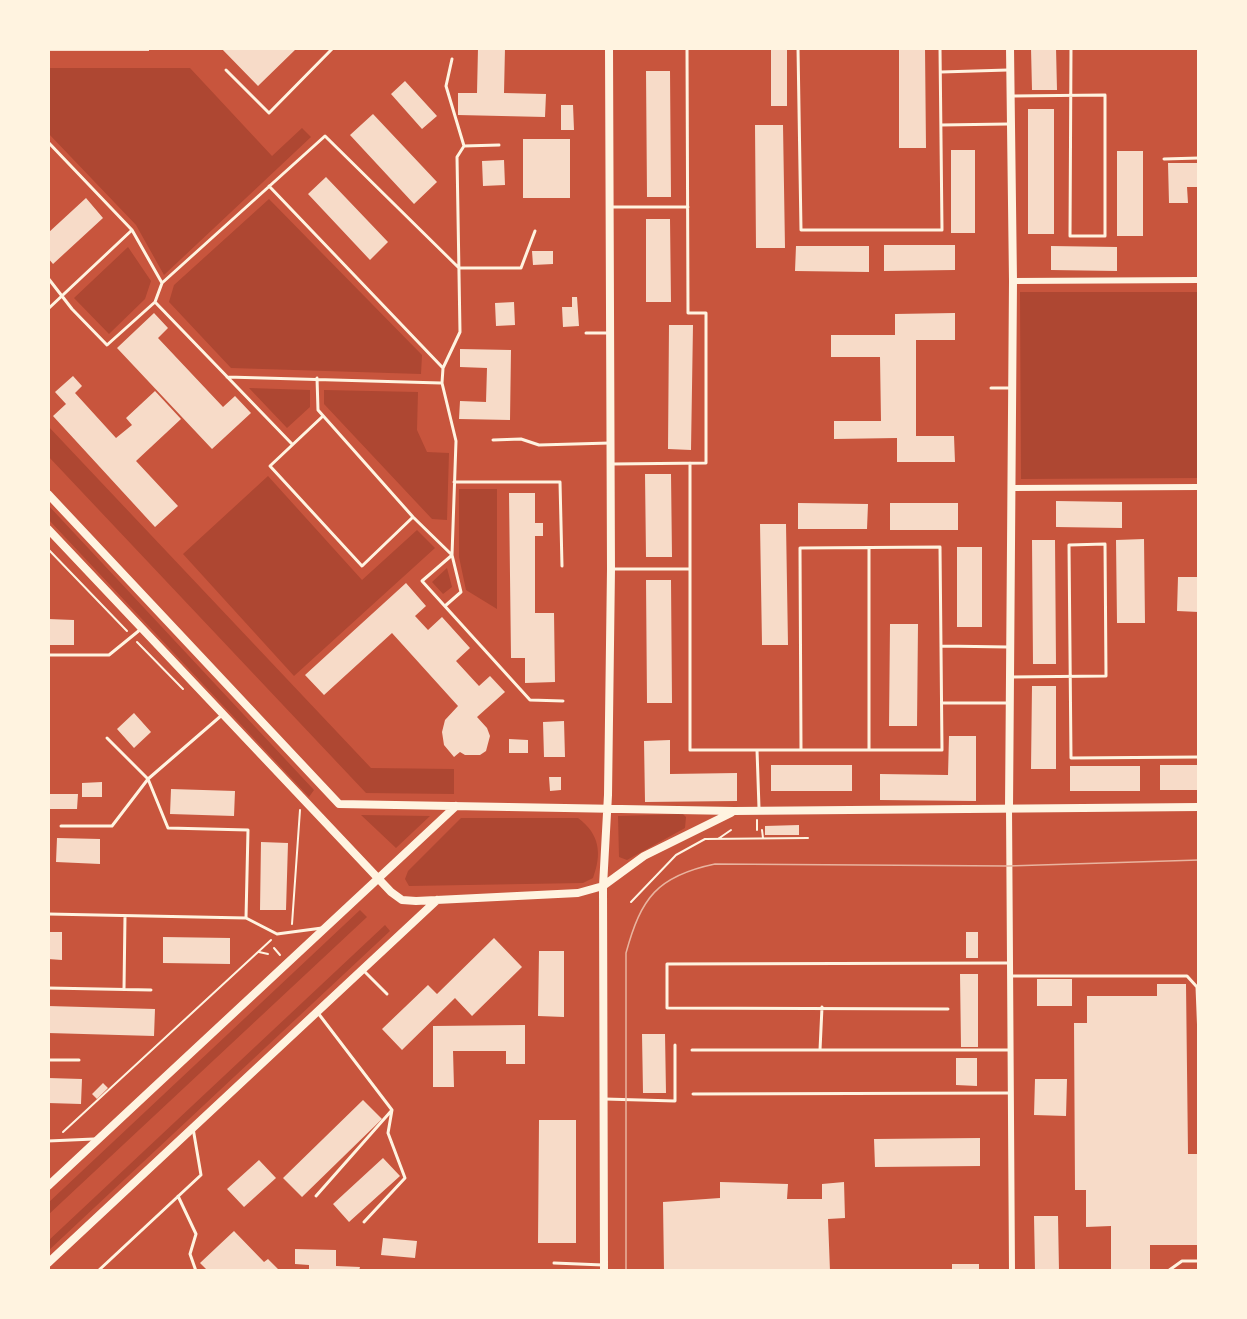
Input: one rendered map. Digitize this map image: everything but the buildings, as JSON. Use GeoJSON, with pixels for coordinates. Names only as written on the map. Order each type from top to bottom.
{"type":"FeatureCollection","features":[{"type":"Feature","properties":{"kind":"street"},"geometry":{"type":"LineString","coordinates":[[604,1268],[603,886],[608,808],[612,464],[612,207],[609,48]]}},
{"type":"Feature","properties":{"kind":"street"},"geometry":{"type":"LineString","coordinates":[[1010,48],[1013,281],[1008,963],[1012,1271]]}},
{"type":"Feature","properties":{"kind":"street"},"geometry":{"type":"LineString","coordinates":[[1013,281],[1199,280]]}},
{"type":"Feature","properties":{"kind":"street"},"geometry":{"type":"LineString","coordinates":[[1012,488],[1199,487]]}},
{"type":"Feature","properties":{"kind":"street"},"geometry":{"type":"LineString","coordinates":[[48,494],[339,804],[734,811],[1199,807]]}},
{"type":"Feature","properties":{"kind":"street"},"geometry":{"type":"LineString","coordinates":[[48,529],[222,715],[378,878],[402,900],[578,893],[603,886],[644,856],[734,811]]}},
{"type":"Feature","properties":{"kind":"street"},"geometry":{"type":"LineString","coordinates":[[48,1186],[456,806]]}},
{"type":"Feature","properties":{"kind":"street"},"geometry":{"type":"LineString","coordinates":[[48,1263],[437,900]]}},
{"type":"Feature","properties":{"kind":"lane"},"geometry":{"type":"LineString","coordinates":[[226,70],[269,113],[333,48]]}},
{"type":"Feature","properties":{"kind":"lane"},"geometry":{"type":"LineString","coordinates":[[612,464],[706,463],[706,313],[688,313],[687,48]]}},
{"type":"Feature","properties":{"kind":"lane"},"geometry":{"type":"LineString","coordinates":[[798,48],[801,230],[942,230],[940,48]]}},
{"type":"Feature","properties":{"kind":"lane"},"geometry":{"type":"LineString","coordinates":[[1011,96],[1070,95],[1105,95],[1106,236],[1070,236],[1070,95],[1071,48]]}},
{"type":"Feature","properties":{"kind":"lane"},"geometry":{"type":"LineString","coordinates":[[445,606],[460,592],[452,555],[456,441],[442,383],[443,368],[460,332],[457,157],[464,146],[446,86],[452,58]]}},
{"type":"Feature","properties":{"kind":"lane"},"geometry":{"type":"LineString","coordinates":[[941,72],[1010,70]]}},
{"type":"Feature","properties":{"kind":"lane"},"geometry":{"type":"LineString","coordinates":[[941,125],[1011,124]]}},
{"type":"Feature","properties":{"kind":"lane"},"geometry":{"type":"LineString","coordinates":[[48,278],[107,345],[155,302],[162,283],[325,136],[459,268],[521,268],[535,231]]}},
{"type":"Feature","properties":{"kind":"lane"},"geometry":{"type":"LineString","coordinates":[[48,142],[132,230],[162,283]]}},
{"type":"Feature","properties":{"kind":"lane"},"geometry":{"type":"LineString","coordinates":[[464,146],[499,145]]}},
{"type":"Feature","properties":{"kind":"lane"},"geometry":{"type":"LineString","coordinates":[[1164,159],[1199,158]]}},
{"type":"Feature","properties":{"kind":"lane"},"geometry":{"type":"LineString","coordinates":[[269,186],[443,368]]}},
{"type":"Feature","properties":{"kind":"lane"},"geometry":{"type":"LineString","coordinates":[[612,207],[688,207]]}},
{"type":"Feature","properties":{"kind":"lane"},"geometry":{"type":"LineString","coordinates":[[48,309],[132,230]]}},
{"type":"Feature","properties":{"kind":"lane"},"geometry":{"type":"LineString","coordinates":[[155,302],[292,444]]}},
{"type":"Feature","properties":{"kind":"lane"},"geometry":{"type":"LineString","coordinates":[[586,333],[612,333]]}},
{"type":"Feature","properties":{"kind":"lane"},"geometry":{"type":"LineString","coordinates":[[227,377],[442,383]]}},
{"type":"Feature","properties":{"kind":"lane"},"geometry":{"type":"LineString","coordinates":[[318,378],[318,410],[413,517],[452,555]]}},
{"type":"Feature","properties":{"kind":"lane"},"geometry":{"type":"LineString","coordinates":[[991,388],[1012,388]]}},
{"type":"Feature","properties":{"kind":"lane"},"geometry":{"type":"LineString","coordinates":[[323,416],[270,466],[362,566],[413,517]]}},
{"type":"Feature","properties":{"kind":"lane"},"geometry":{"type":"LineString","coordinates":[[493,440],[521,439],[539,445],[612,443]]}},
{"type":"Feature","properties":{"kind":"lane"},"geometry":{"type":"LineString","coordinates":[[690,463],[690,750],[758,750],[801,750],[942,750],[940,547],[800,548],[801,750]]}},
{"type":"Feature","properties":{"kind":"lane"},"geometry":{"type":"LineString","coordinates":[[454,482],[560,482],[561,566]]}},
{"type":"Feature","properties":{"kind":"lane"},"geometry":{"type":"LineString","coordinates":[[1010,677],[1070,677],[1106,676],[1105,544],[1070,545],[1070,677],[1071,758],[1199,757]]}},
{"type":"Feature","properties":{"kind":"lane"},"geometry":{"type":"LineString","coordinates":[[869,548],[870,750]]}},
{"type":"Feature","properties":{"kind":"lane"},"geometry":{"type":"LineString","coordinates":[[452,555],[422,581],[530,700],[563,701]]}},
{"type":"Feature","properties":{"kind":"lane"},"geometry":{"type":"LineString","coordinates":[[611,569],[690,569]]}},
{"type":"Feature","properties":{"kind":"lane"},"geometry":{"type":"LineString","coordinates":[[48,655],[110,655],[142,628]]}},
{"type":"Feature","properties":{"kind":"lane"},"geometry":{"type":"LineString","coordinates":[[941,646],[1009,647]]}},
{"type":"Feature","properties":{"kind":"lane"},"geometry":{"type":"LineString","coordinates":[[942,703],[1010,703]]}},
{"type":"Feature","properties":{"kind":"lane"},"geometry":{"type":"LineString","coordinates":[[61,826],[112,826],[148,779],[222,715]]}},
{"type":"Feature","properties":{"kind":"lane"},"geometry":{"type":"LineString","coordinates":[[107,738],[148,779],[168,828],[248,830],[246,918]]}},
{"type":"Feature","properties":{"kind":"lane"},"geometry":{"type":"LineString","coordinates":[[758,750],[759,811]]}},
{"type":"Feature","properties":{"kind":"lane"},"geometry":{"type":"LineString","coordinates":[[48,914],[246,918],[277,934],[323,928]]}},
{"type":"Feature","properties":{"kind":"lane"},"geometry":{"type":"LineString","coordinates":[[124,990],[125,916]]}},
{"type":"Feature","properties":{"kind":"lane"},"geometry":{"type":"LineString","coordinates":[[948,1009],[667,1008],[667,964],[1008,963]]}},
{"type":"Feature","properties":{"kind":"lane"},"geometry":{"type":"LineString","coordinates":[[362,969],[387,994]]}},
{"type":"Feature","properties":{"kind":"lane"},"geometry":{"type":"LineString","coordinates":[[1009,976],[1187,976],[1197,987],[1199,1036]]}},
{"type":"Feature","properties":{"kind":"lane"},"geometry":{"type":"LineString","coordinates":[[48,988],[152,990]]}},
{"type":"Feature","properties":{"kind":"lane"},"geometry":{"type":"LineString","coordinates":[[820,1050],[822,1007]]}},
{"type":"Feature","properties":{"kind":"lane"},"geometry":{"type":"LineString","coordinates":[[317,1011],[392,1110],[388,1134],[405,1178],[364,1222]]}},
{"type":"Feature","properties":{"kind":"lane"},"geometry":{"type":"LineString","coordinates":[[603,1099],[675,1101],[675,1045]]}},
{"type":"Feature","properties":{"kind":"lane"},"geometry":{"type":"LineString","coordinates":[[692,1050],[1009,1050]]}},
{"type":"Feature","properties":{"kind":"lane"},"geometry":{"type":"LineString","coordinates":[[48,1060],[79,1060]]}},
{"type":"Feature","properties":{"kind":"lane"},"geometry":{"type":"LineString","coordinates":[[693,1094],[1010,1093]]}},
{"type":"Feature","properties":{"kind":"lane"},"geometry":{"type":"LineString","coordinates":[[316,1196],[392,1110]]}},
{"type":"Feature","properties":{"kind":"lane"},"geometry":{"type":"LineString","coordinates":[[98,1271],[201,1175],[193,1127]]}},
{"type":"Feature","properties":{"kind":"lane"},"geometry":{"type":"LineString","coordinates":[[50,1141],[97,1139]]}},
{"type":"Feature","properties":{"kind":"lane"},"geometry":{"type":"LineString","coordinates":[[178,1196],[196,1234],[190,1254],[196,1271]]}},
{"type":"Feature","properties":{"kind":"lane"},"geometry":{"type":"LineString","coordinates":[[1168,1271],[1182,1261],[1199,1261]]}},
{"type":"Feature","properties":{"kind":"lane"},"geometry":{"type":"LineString","coordinates":[[554,1263],[604,1268]]}},
{"type":"Feature","properties":{"kind":"path"},"geometry":{"type":"LineString","coordinates":[[48,549],[190,696]]}},
{"type":"Feature","properties":{"kind":"path"},"geometry":{"type":"LineString","coordinates":[[50,1141],[277,934],[292,923],[300,811],[292,803]]}},
{"type":"Feature","properties":{"kind":"path"},"geometry":{"type":"LineString","coordinates":[[718,839],[731,830]]}},
{"type":"Feature","properties":{"kind":"path"},"geometry":{"type":"LineString","coordinates":[[762,830],[763,838]]}},
{"type":"Feature","properties":{"kind":"path"},"geometry":{"type":"LineString","coordinates":[[631,902],[676,855],[705,839],[808,838]]}},
{"type":"Feature","properties":{"kind":"path"},"geometry":{"type":"LineString","coordinates":[[258,952],[267,954]]}},
{"type":"Feature","properties":{"kind":"shaded area"},"geometry":{"type":"Polygon","coordinates":[[[48,68],[190,68],[272,156],[302,128],[311,137],[164,275],[136,225],[48,133],[48,68]]]}},
{"type":"Feature","properties":{"kind":"shaded area"},"geometry":{"type":"Polygon","coordinates":[[[269,199],[422,355],[421,374],[231,368],[169,302],[174,285],[269,199]]]}},
{"type":"Feature","properties":{"kind":"shaded area"},"geometry":{"type":"Polygon","coordinates":[[[128,247],[151,281],[145,299],[109,334],[74,298],[128,247]]]}},
{"type":"Feature","properties":{"kind":"shaded area"},"geometry":{"type":"Polygon","coordinates":[[[1020,292],[1199,292],[1199,478],[1021,479],[1020,292]]]}},
{"type":"Feature","properties":{"kind":"shaded area"},"geometry":{"type":"Polygon","coordinates":[[[249,388],[310,390],[310,407],[287,428],[249,388]]]}},
{"type":"Feature","properties":{"kind":"shaded area"},"geometry":{"type":"Polygon","coordinates":[[[324,390],[418,392],[417,430],[427,452],[449,453],[447,520],[432,519],[324,404],[324,390]]]}},
{"type":"Feature","properties":{"kind":"shaded area"},"geometry":{"type":"Polygon","coordinates":[[[48,426],[371,768],[454,769],[454,794],[366,793],[48,456],[48,426]]]}},
{"type":"Feature","properties":{"kind":"shaded area"},"geometry":{"type":"Polygon","coordinates":[[[268,476],[362,580],[417,530],[435,548],[294,676],[183,554],[268,476]]]}},
{"type":"Feature","properties":{"kind":"shaded area"},"geometry":{"type":"Polygon","coordinates":[[[459,489],[497,489],[497,609],[466,590],[459,557],[459,489]]]}},
{"type":"Feature","properties":{"kind":"shaded area"},"geometry":{"type":"Polygon","coordinates":[[[48,505],[314,790],[309,797],[48,519],[48,505]]]}},
{"type":"Feature","properties":{"kind":"shaded area"},"geometry":{"type":"Polygon","coordinates":[[[447,568],[452,587],[443,594],[432,582],[447,568]]]}},
{"type":"Feature","properties":{"kind":"shaded area"},"geometry":{"type":"Polygon","coordinates":[[[683,814],[686,817],[685,828],[627,860],[619,857],[618,816],[683,814]]]}},
{"type":"Feature","properties":{"kind":"shaded area"},"geometry":{"type":"Polygon","coordinates":[[[361,815],[430,816],[396,848],[361,815]]]}},
{"type":"Feature","properties":{"kind":"shaded area"},"geometry":{"type":"Polygon","coordinates":[[[461,818],[578,818],[591,831],[597,845],[598,861],[593,878],[583,883],[409,886],[405,879],[408,871],[461,818]]]}},
{"type":"Feature","properties":{"kind":"shaded area"},"geometry":{"type":"Polygon","coordinates":[[[360,910],[367,917],[48,1215],[48,1203],[360,910]]]}},
{"type":"Feature","properties":{"kind":"shaded area"},"geometry":{"type":"Polygon","coordinates":[[[385,925],[390,931],[48,1251],[48,1241],[385,925]]]}},
{"type":"Feature","properties":{"kind":"tram line"},"geometry":{"type":"LineString","coordinates":[[626,1271],[626,953],[645,904],[665,883],[679,875],[715,864],[1008,866],[1199,860]]}}]}
